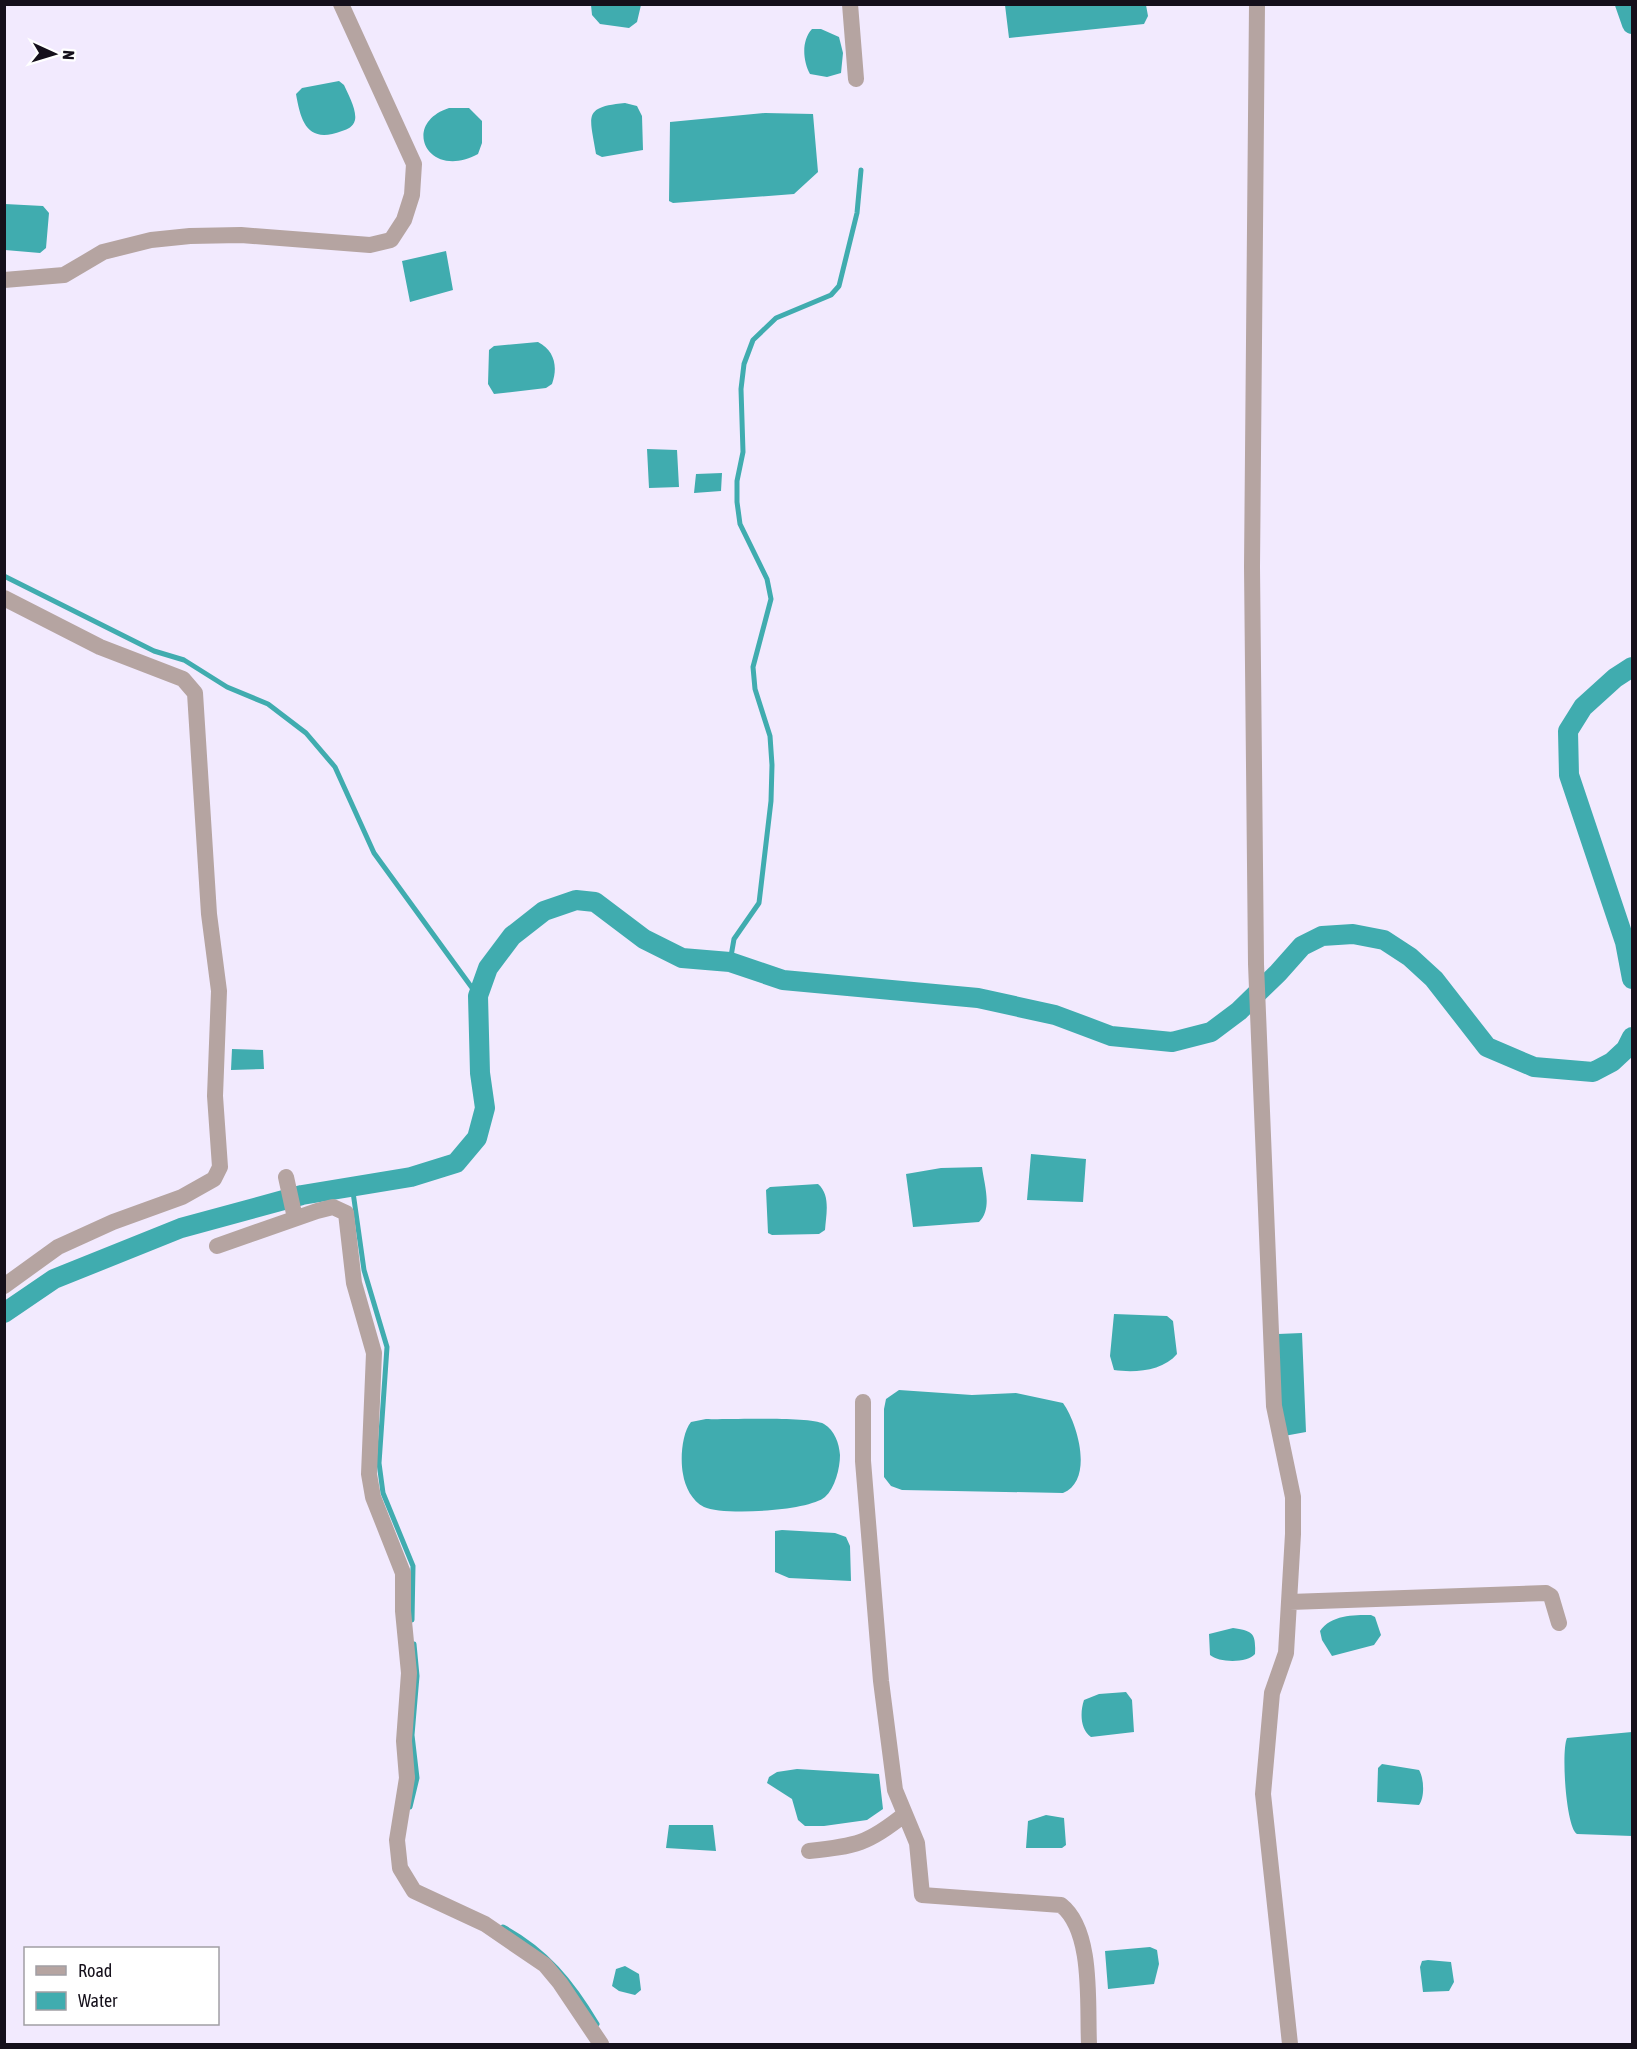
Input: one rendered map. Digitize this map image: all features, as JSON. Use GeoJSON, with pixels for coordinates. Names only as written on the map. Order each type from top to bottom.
{"type":"FeatureCollection","features":[{"type":"Feature","properties":{"kind":"street"},"geometry":{"type":"LineString","coordinates":[[4,280],[64,275],[103,252],[151,240],[190,236],[241,235],[370,245],[391,240],[404,220],[412,195],[414,164],[341,4]]}},
{"type":"Feature","properties":{"kind":"street"},"geometry":{"type":"LineString","coordinates":[[850,4],[856,79]]}},
{"type":"Feature","properties":{"kind":"street"},"geometry":{"type":"LineString","coordinates":[[1257,4],[1252,567],[1256,964],[1274,1406],[1293,1497],[1287,1653],[1272,1693],[1263,1794],[1290,2044]]}},
{"type":"Feature","properties":{"kind":"street"},"geometry":{"type":"LineString","coordinates":[[4,598],[100,647],[183,679],[195,693],[209,914],[219,991],[215,1095],[220,1167],[214,1179],[182,1197],[113,1222],[58,1247],[4,1286]]}},
{"type":"Feature","properties":{"kind":"street"},"geometry":{"type":"LineString","coordinates":[[286,1177],[293,1212]]}},
{"type":"Feature","properties":{"kind":"street"},"geometry":{"type":"LineString","coordinates":[[217,1246],[293,1212],[333,1208],[346,1213],[354,1283],[374,1353],[369,1474],[373,1497],[401,1563],[409,1673],[404,1741],[407,1778],[397,1840],[400,1868],[414,1891],[485,1924],[545,1965],[602,2044]]}},
{"type":"Feature","properties":{"kind":"street"},"geometry":{"type":"LineString","coordinates":[[862,1402],[863,1461],[881,1682],[895,1790],[917,1843],[922,1895],[1061,1905],[1070,1912],[1082,1936],[1089,2044]]}},
{"type":"Feature","properties":{"kind":"street"},"geometry":{"type":"LineString","coordinates":[[1290,1602],[1546,1593],[1551,1596],[1559,1623]]}},
{"type":"Feature","properties":{"kind":"street"},"geometry":{"type":"LineString","coordinates":[[809,1851],[867,1842],[905,1814]]}},
{"type":"Feature","properties":{"kind":"water"},"geometry":{"type":"Polygon","coordinates":[[[591,4],[641,5],[637,22],[629,28],[600,24],[592,15],[591,4]]]}},
{"type":"Feature","properties":{"kind":"water"},"geometry":{"type":"Polygon","coordinates":[[[1005,5],[1146,5],[1148,16],[1144,24],[1009,38],[1005,5]]]}},
{"type":"Feature","properties":{"kind":"water"},"geometry":{"type":"Polygon","coordinates":[[[812,29],[821,29],[839,37],[843,53],[841,73],[827,77],[810,74],[804,51],[806,39],[812,29]]]}},
{"type":"Feature","properties":{"kind":"water"},"geometry":{"type":"Polygon","coordinates":[[[339,81],[344,85],[352,102],[355,112],[354,122],[348,128],[330,134],[314,133],[304,122],[296,94],[302,88],[339,81]]]}},
{"type":"Feature","properties":{"kind":"water"},"geometry":{"type":"Polygon","coordinates":[[[625,103],[637,106],[642,116],[643,150],[602,157],[596,154],[592,116],[601,107],[625,103]]]}},
{"type":"Feature","properties":{"kind":"water"},"geometry":{"type":"Polygon","coordinates":[[[449,108],[469,108],[482,121],[482,143],[478,154],[460,160],[445,160],[434,156],[426,147],[423,137],[426,126],[434,116],[449,108]]]}},
{"type":"Feature","properties":{"kind":"water"},"geometry":{"type":"Polygon","coordinates":[[[765,113],[813,114],[818,172],[794,194],[673,203],[669,201],[670,122],[765,113]]]}},
{"type":"Feature","properties":{"kind":"water"},"geometry":{"type":"Polygon","coordinates":[[[5,204],[43,206],[49,213],[46,248],[40,253],[5,250],[5,204]]]}},
{"type":"Feature","properties":{"kind":"water"},"geometry":{"type":"Polygon","coordinates":[[[446,251],[453,290],[410,302],[402,261],[446,251]]]}},
{"type":"Feature","properties":{"kind":"water"},"geometry":{"type":"Polygon","coordinates":[[[538,342],[548,350],[554,360],[555,372],[552,384],[546,388],[494,394],[488,384],[489,350],[494,346],[538,342]]]}},
{"type":"Feature","properties":{"kind":"water"},"geometry":{"type":"Polygon","coordinates":[[[647,449],[677,450],[679,487],[649,488],[647,449]]]}},
{"type":"Feature","properties":{"kind":"water"},"geometry":{"type":"Polygon","coordinates":[[[722,473],[721,491],[694,493],[696,474],[722,473]]]}},
{"type":"Feature","properties":{"kind":"water"},"geometry":{"type":"Polygon","coordinates":[[[232,1049],[263,1050],[264,1069],[231,1070],[232,1049]]]}},
{"type":"Feature","properties":{"kind":"water"},"geometry":{"type":"Polygon","coordinates":[[[1031,1154],[1086,1159],[1083,1202],[1027,1200],[1031,1154]]]}},
{"type":"Feature","properties":{"kind":"water"},"geometry":{"type":"Polygon","coordinates":[[[982,1167],[987,1203],[979,1222],[913,1227],[906,1174],[941,1168],[982,1167]]]}},
{"type":"Feature","properties":{"kind":"water"},"geometry":{"type":"Polygon","coordinates":[[[818,1184],[826,1199],[825,1230],[819,1234],[772,1235],[768,1233],[766,1190],[770,1187],[818,1184]]]}},
{"type":"Feature","properties":{"kind":"water"},"geometry":{"type":"Polygon","coordinates":[[[1114,1314],[1167,1316],[1173,1321],[1177,1354],[1171,1360],[1156,1367],[1131,1371],[1114,1370],[1110,1356],[1114,1314]]]}},
{"type":"Feature","properties":{"kind":"water"},"geometry":{"type":"Polygon","coordinates":[[[1302,1333],[1306,1432],[1284,1436],[1280,1411],[1278,1334],[1302,1333]]]}},
{"type":"Feature","properties":{"kind":"water"},"geometry":{"type":"Polygon","coordinates":[[[899,1390],[972,1395],[1016,1393],[1063,1403],[1074,1424],[1080,1451],[1081,1464],[1073,1486],[1063,1493],[902,1490],[891,1486],[884,1477],[884,1409],[886,1399],[899,1390]]]}},
{"type":"Feature","properties":{"kind":"water"},"geometry":{"type":"Polygon","coordinates":[[[706,1419],[786,1419],[824,1424],[834,1434],[839,1451],[838,1472],[832,1488],[825,1497],[816,1502],[785,1509],[729,1511],[704,1507],[687,1489],[683,1474],[682,1454],[684,1439],[691,1422],[706,1419]]]}},
{"type":"Feature","properties":{"kind":"water"},"geometry":{"type":"Polygon","coordinates":[[[775,1531],[835,1533],[846,1537],[850,1546],[851,1581],[789,1578],[775,1572],[775,1531]]]}},
{"type":"Feature","properties":{"kind":"water"},"geometry":{"type":"Polygon","coordinates":[[[1371,1615],[1375,1617],[1381,1635],[1374,1645],[1332,1656],[1322,1640],[1320,1631],[1336,1619],[1371,1615]]]}},
{"type":"Feature","properties":{"kind":"water"},"geometry":{"type":"Polygon","coordinates":[[[1233,1628],[1252,1634],[1255,1654],[1246,1659],[1233,1661],[1214,1658],[1210,1655],[1209,1634],[1233,1628]]]}},
{"type":"Feature","properties":{"kind":"water"},"geometry":{"type":"Polygon","coordinates":[[[1126,1692],[1132,1700],[1134,1732],[1091,1737],[1087,1734],[1082,1720],[1084,1700],[1099,1694],[1126,1692]]]}},
{"type":"Feature","properties":{"kind":"water"},"geometry":{"type":"Polygon","coordinates":[[[1632,1732],[1632,1836],[1577,1834],[1573,1829],[1567,1804],[1564,1758],[1567,1738],[1632,1732]]]}},
{"type":"Feature","properties":{"kind":"water"},"geometry":{"type":"Polygon","coordinates":[[[1382,1764],[1419,1770],[1423,1788],[1419,1805],[1377,1802],[1378,1768],[1382,1764]]]}},
{"type":"Feature","properties":{"kind":"water"},"geometry":{"type":"Polygon","coordinates":[[[797,1769],[879,1774],[883,1809],[867,1820],[824,1826],[805,1826],[798,1820],[792,1799],[767,1783],[769,1777],[777,1772],[797,1769]]]}},
{"type":"Feature","properties":{"kind":"water"},"geometry":{"type":"Polygon","coordinates":[[[1046,1815],[1064,1818],[1066,1845],[1062,1848],[1026,1848],[1028,1821],[1046,1815]]]}},
{"type":"Feature","properties":{"kind":"water"},"geometry":{"type":"Polygon","coordinates":[[[669,1825],[713,1825],[716,1851],[666,1848],[669,1825]]]}},
{"type":"Feature","properties":{"kind":"water"},"geometry":{"type":"Polygon","coordinates":[[[1150,1947],[1157,1950],[1159,1964],[1154,1984],[1108,1989],[1105,1951],[1150,1947]]]}},
{"type":"Feature","properties":{"kind":"water"},"geometry":{"type":"Polygon","coordinates":[[[1422,1961],[1451,1962],[1454,1982],[1449,1991],[1423,1992],[1420,1967],[1422,1961]]]}},
{"type":"Feature","properties":{"kind":"water"},"geometry":{"type":"Polygon","coordinates":[[[625,1966],[639,1974],[641,1990],[635,1995],[619,1991],[612,1986],[616,1969],[625,1966]]]}},
{"type":"Feature","properties":{"kind":"waterway"},"geometry":{"type":"LineString","coordinates":[[1625,4],[1632,24]]}},
{"type":"Feature","properties":{"kind":"waterway"},"geometry":{"type":"LineString","coordinates":[[730,962],[734,939],[759,903],[771,801],[772,765],[770,736],[755,689],[753,667],[771,599],[767,579],[740,524],[737,502],[737,481],[743,452],[741,389],[744,364],[753,340],[776,318],[831,295],[839,286],[857,213],[861,170]]}},
{"type":"Feature","properties":{"kind":"waterway"},"geometry":{"type":"LineString","coordinates":[[4,576],[154,651],[184,660],[227,687],[268,704],[306,733],[335,767],[374,853],[478,996]]}},
{"type":"Feature","properties":{"kind":"waterway"},"geometry":{"type":"LineString","coordinates":[[1632,667],[1615,678],[1583,707],[1568,731],[1569,775],[1625,942],[1632,979]]}},
{"type":"Feature","properties":{"kind":"waterway"},"geometry":{"type":"LineString","coordinates":[[4,1313],[54,1279],[181,1228],[302,1195],[411,1177],[456,1163],[477,1138],[485,1108],[480,1073],[478,996],[488,968],[512,936],[544,911],[576,900],[595,902],[644,939],[682,958],[730,962],[783,980],[978,998],[1055,1015],[1111,1036],[1172,1042],[1211,1032],[1239,1011],[1302,946],[1322,936],[1353,934],[1384,940],[1410,957],[1434,979],[1487,1047],[1534,1067],[1593,1072],[1612,1062],[1626,1049],[1632,1037]]}},
{"type":"Feature","properties":{"kind":"waterway"},"geometry":{"type":"LineString","coordinates":[[352,1185],[364,1270],[387,1347],[379,1463],[383,1493],[413,1566],[412,1620]]}},
{"type":"Feature","properties":{"kind":"waterway"},"geometry":{"type":"LineString","coordinates":[[410,1807],[417,1778],[412,1735],[417,1676],[414,1644]]}},
{"type":"Feature","properties":{"kind":"waterway"},"geometry":{"type":"LineString","coordinates":[[503,1927],[532,1946],[557,1968],[578,1994],[597,2024]]}}]}
